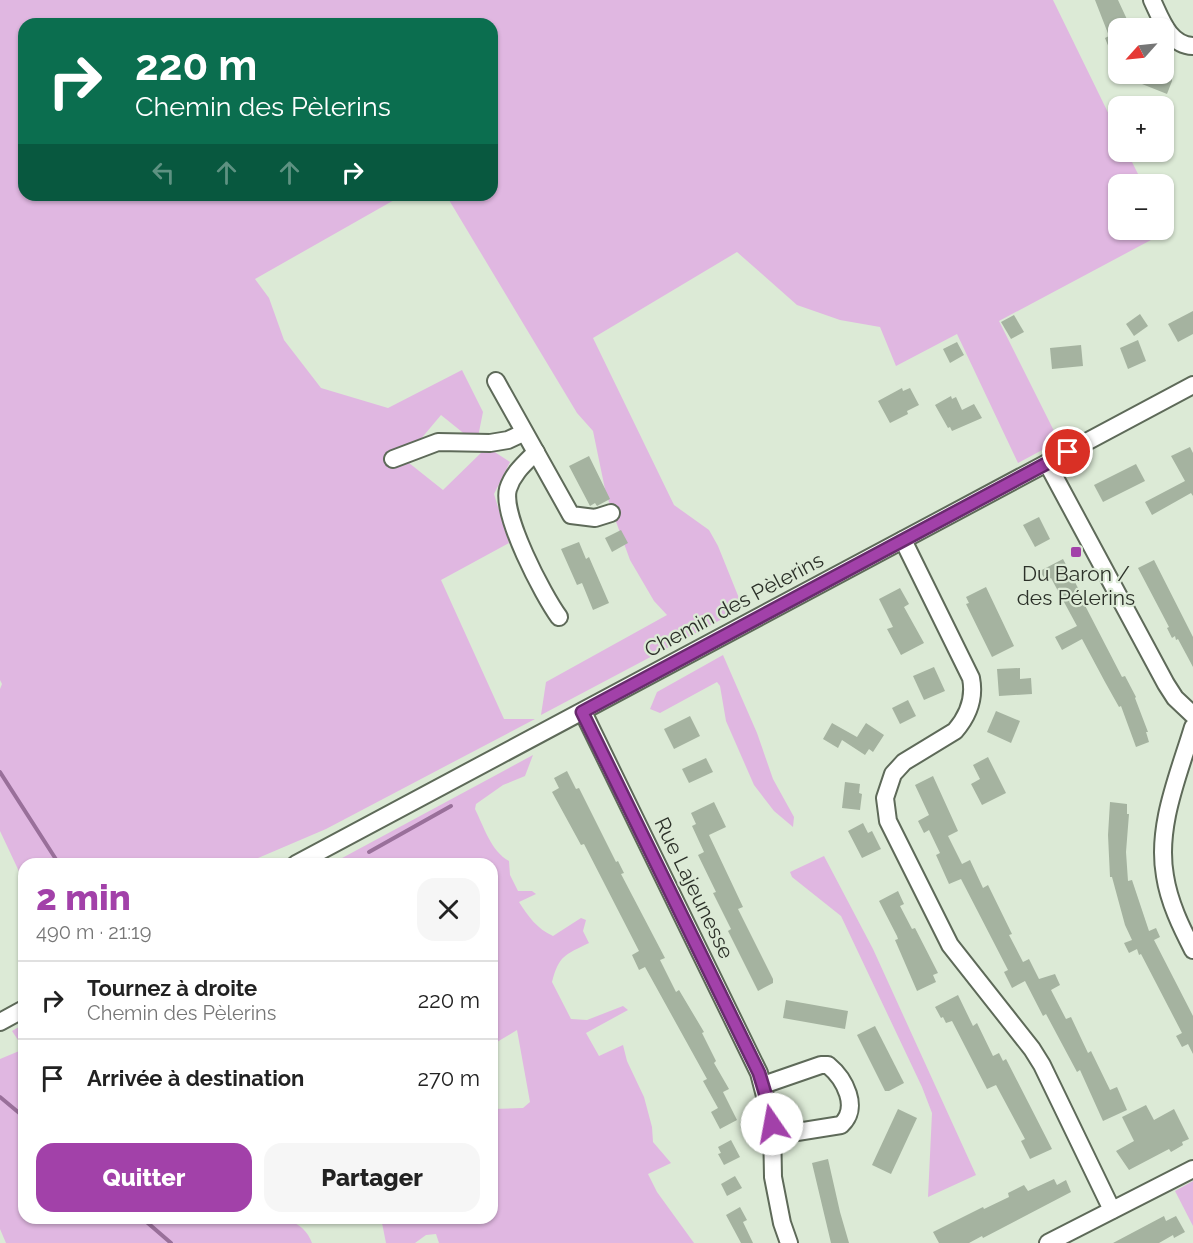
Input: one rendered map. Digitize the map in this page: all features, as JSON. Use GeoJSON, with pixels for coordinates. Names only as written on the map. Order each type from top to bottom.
{"type":"FeatureCollection","features":[{"type":"Feature","properties":{"kind":"street"},"geometry":{"type":"LineString","coordinates":[[1152,0],[1163,23],[1175,40],[1185,46],[1193,46]]}},
{"type":"Feature","properties":{"kind":"street"},"geometry":{"type":"LineString","coordinates":[[496,381],[523,433],[571,515],[595,518],[611,513]]}},
{"type":"Feature","properties":{"kind":"street","name":"Chemin des Pèlerins"},"geometry":{"type":"LineString","coordinates":[[307,858],[1193,385]]}},
{"type":"Feature","properties":{"kind":"street"},"geometry":{"type":"LineString","coordinates":[[393,459],[438,442],[490,443],[508,440],[523,433]]}},
{"type":"Feature","properties":{"kind":"street"},"geometry":{"type":"LineString","coordinates":[[536,452],[513,478],[508,489],[508,508],[514,529],[537,578],[559,617]]}},
{"type":"Feature","properties":{"kind":"street"},"geometry":{"type":"LineString","coordinates":[[1047,464],[1166,684],[1175,698],[1193,715]]}},
{"type":"Feature","properties":{"kind":"street"},"geometry":{"type":"LineString","coordinates":[[903,540],[971,678],[973,688],[971,705],[955,731],[904,762],[893,774],[885,798],[888,821],[950,945],[1042,1065],[1112,1210]]}},
{"type":"Feature","properties":{"kind":"street","name":"Rue Lajeunesse"},"geometry":{"type":"LineString","coordinates":[[582,712],[763,1085],[770,1113],[775,1188],[782,1223],[789,1243]]}},
{"type":"Feature","properties":{"kind":"street"},"geometry":{"type":"LineString","coordinates":[[1193,727],[1172,796],[1163,848],[1165,876],[1172,903],[1193,950]]}},
{"type":"Feature","properties":{"kind":"street"},"geometry":{"type":"LineString","coordinates":[[0,1022],[18,1012]]}},
{"type":"Feature","properties":{"kind":"street"},"geometry":{"type":"LineString","coordinates":[[763,1085],[821,1065],[828,1065],[841,1080],[852,1104],[847,1119],[841,1125],[772,1136]]}},
{"type":"Feature","properties":{"kind":"street"},"geometry":{"type":"LineString","coordinates":[[1048,1243],[1193,1169]]}},
{"type":"Feature","properties":{"kind":"shaded area"},"geometry":{"type":"Polygon","coordinates":[[[0,0],[1053,0],[1108,112],[1108,162],[1132,162],[1138,174],[1108,174],[1108,240],[1151,240],[999,321],[1059,441],[1018,463],[957,334],[896,366],[880,327],[840,320],[797,305],[737,252],[593,338],[674,505],[709,530],[718,546],[743,608],[541,715],[546,682],[667,615],[654,601],[630,560],[606,494],[593,431],[577,413],[450,201],[498,201],[498,18],[18,18],[18,201],[392,201],[255,279],[269,298],[284,340],[321,388],[388,408],[462,370],[483,412],[478,437],[472,440],[441,415],[404,459],[443,490],[487,447],[510,462],[494,494],[509,543],[441,580],[504,719],[535,719],[326,829],[258,858],[18,858],[18,869],[0,831],[0,689],[2,684],[0,680],[0,0]]]}},
{"type":"Feature","properties":{"kind":"shaded area"},"geometry":{"type":"Polygon","coordinates":[[[723,655],[757,733],[773,779],[794,817],[793,827],[774,811],[754,785],[726,721],[720,686],[717,682],[660,713],[650,709],[657,692],[723,655]]]}},
{"type":"Feature","properties":{"kind":"shaded area"},"geometry":{"type":"Polygon","coordinates":[[[533,755],[525,776],[503,785],[476,804],[475,809],[493,845],[509,861],[510,875],[518,891],[532,891],[536,894],[519,902],[538,926],[553,936],[581,918],[586,920],[583,931],[589,943],[574,950],[560,961],[552,982],[571,1019],[587,1020],[623,1006],[628,1010],[586,1033],[599,1056],[623,1045],[627,1061],[644,1097],[652,1127],[653,1142],[671,1163],[648,1174],[657,1192],[694,1243],[439,1243],[436,1234],[426,1235],[415,1243],[386,1243],[382,1224],[498,1224],[498,1109],[523,1108],[530,1102],[517,1030],[498,1041],[498,858],[342,858],[533,755]]]}},
{"type":"Feature","properties":{"kind":"shaded area"},"geometry":{"type":"Polygon","coordinates":[[[824,856],[873,949],[976,1175],[928,1197],[932,1113],[922,1087],[841,916],[792,877],[790,872],[824,856]]]}},
{"type":"Feature","properties":{"kind":"shaded area"},"geometry":{"type":"Polygon","coordinates":[[[18,1028],[18,1040],[12,1031],[18,1028]]]}},
{"type":"Feature","properties":{"kind":"shaded area"},"geometry":{"type":"Polygon","coordinates":[[[18,1052],[18,1224],[296,1224],[308,1235],[312,1243],[6,1243],[0,1229],[0,1059],[18,1052]]]}},
{"type":"Feature","properties":{"kind":"shaded area"},"geometry":{"type":"Polygon","coordinates":[[[1193,1181],[1193,1226],[1175,1191],[1193,1181]]]}},
{"type":"Feature","properties":{"kind":"building"},"geometry":{"type":"Polygon","coordinates":[[[1095,0],[1118,0],[1126,18],[1108,18],[1108,33],[1095,0]]]}},
{"type":"Feature","properties":{"kind":"building"},"geometry":{"type":"Polygon","coordinates":[[[1142,84],[1171,84],[1167,94],[1142,84]]]}},
{"type":"Feature","properties":{"kind":"building"},"geometry":{"type":"Polygon","coordinates":[[[1193,311],[1193,334],[1178,342],[1168,324],[1193,311]]]}},
{"type":"Feature","properties":{"kind":"building"},"geometry":{"type":"Polygon","coordinates":[[[1140,314],[1148,326],[1134,336],[1126,324],[1140,314]]]}},
{"type":"Feature","properties":{"kind":"building"},"geometry":{"type":"Polygon","coordinates":[[[1014,315],[1024,332],[1011,339],[1001,322],[1014,315]]]}},
{"type":"Feature","properties":{"kind":"building"},"geometry":{"type":"Polygon","coordinates":[[[1138,340],[1146,361],[1128,369],[1120,348],[1138,340]]]}},
{"type":"Feature","properties":{"kind":"building"},"geometry":{"type":"Polygon","coordinates":[[[957,342],[964,355],[950,363],[943,349],[957,342]]]}},
{"type":"Feature","properties":{"kind":"building"},"geometry":{"type":"Polygon","coordinates":[[[1081,345],[1083,366],[1052,369],[1050,348],[1081,345]]]}},
{"type":"Feature","properties":{"kind":"building"},"geometry":{"type":"Polygon","coordinates":[[[902,388],[903,391],[910,388],[919,405],[907,411],[908,414],[890,423],[878,401],[902,388]]]}},
{"type":"Feature","properties":{"kind":"building"},"geometry":{"type":"Polygon","coordinates":[[[951,396],[952,399],[956,397],[962,410],[974,404],[982,418],[952,431],[935,405],[951,396]]]}},
{"type":"Feature","properties":{"kind":"building"},"geometry":{"type":"Polygon","coordinates":[[[1190,447],[1193,453],[1193,496],[1191,493],[1152,515],[1145,502],[1185,481],[1171,456],[1190,447]]]}},
{"type":"Feature","properties":{"kind":"building"},"geometry":{"type":"Polygon","coordinates":[[[589,456],[610,499],[597,506],[595,503],[590,506],[569,466],[589,456]]]}},
{"type":"Feature","properties":{"kind":"building"},"geometry":{"type":"Polygon","coordinates":[[[1136,464],[1145,481],[1103,502],[1094,485],[1136,464]]]}},
{"type":"Feature","properties":{"kind":"building"},"geometry":{"type":"Polygon","coordinates":[[[1039,517],[1050,539],[1035,547],[1023,525],[1039,517]]]}},
{"type":"Feature","properties":{"kind":"building"},"geometry":{"type":"Polygon","coordinates":[[[621,530],[628,543],[612,552],[605,538],[621,530]]]}},
{"type":"Feature","properties":{"kind":"building"},"geometry":{"type":"Polygon","coordinates":[[[579,542],[586,559],[589,557],[609,603],[593,610],[582,583],[577,585],[561,549],[579,542]]]}},
{"type":"Feature","properties":{"kind":"building"},"geometry":{"type":"Polygon","coordinates":[[[1063,559],[1122,677],[1125,676],[1136,697],[1148,732],[1146,732],[1149,742],[1136,747],[1121,706],[1119,707],[1082,639],[1062,650],[1055,637],[1077,626],[1051,578],[1046,581],[1040,571],[1063,559]]]}},
{"type":"Feature","properties":{"kind":"building"},"geometry":{"type":"Polygon","coordinates":[[[1154,560],[1193,637],[1193,667],[1178,639],[1176,640],[1175,636],[1172,638],[1167,628],[1169,627],[1138,568],[1154,560]]]}},
{"type":"Feature","properties":{"kind":"building"},"geometry":{"type":"Polygon","coordinates":[[[986,587],[1014,646],[992,657],[966,604],[969,603],[966,597],[986,587]]]}},
{"type":"Feature","properties":{"kind":"building"},"geometry":{"type":"Polygon","coordinates":[[[900,588],[909,604],[904,607],[924,643],[901,655],[887,629],[893,627],[879,599],[900,588]]]}},
{"type":"Feature","properties":{"kind":"building"},"geometry":{"type":"Polygon","coordinates":[[[934,667],[945,691],[924,700],[913,676],[934,667]]]}},
{"type":"Feature","properties":{"kind":"building"},"geometry":{"type":"Polygon","coordinates":[[[1020,668],[1020,679],[1031,678],[1032,694],[999,696],[997,669],[1020,668]]]}},
{"type":"Feature","properties":{"kind":"building"},"geometry":{"type":"Polygon","coordinates":[[[908,700],[916,716],[900,724],[892,708],[908,700]]]}},
{"type":"Feature","properties":{"kind":"building"},"geometry":{"type":"Polygon","coordinates":[[[996,711],[1020,721],[1011,743],[987,732],[996,711]]]}},
{"type":"Feature","properties":{"kind":"building"},"geometry":{"type":"Polygon","coordinates":[[[690,716],[700,736],[674,749],[664,729],[690,716]]]}},
{"type":"Feature","properties":{"kind":"building"},"geometry":{"type":"Polygon","coordinates":[[[832,723],[857,737],[866,723],[884,735],[873,752],[869,749],[865,755],[842,740],[838,748],[823,739],[832,723]]]}},
{"type":"Feature","properties":{"kind":"building"},"geometry":{"type":"Polygon","coordinates":[[[988,757],[1006,793],[982,805],[971,784],[980,779],[973,765],[988,757]]]}},
{"type":"Feature","properties":{"kind":"building"},"geometry":{"type":"Polygon","coordinates":[[[706,758],[713,772],[689,783],[682,769],[706,758]]]}},
{"type":"Feature","properties":{"kind":"building"},"geometry":{"type":"Polygon","coordinates":[[[567,771],[576,789],[579,788],[616,862],[618,861],[624,873],[621,874],[665,958],[660,960],[676,992],[679,990],[704,1032],[702,1033],[716,1061],[714,1063],[729,1089],[723,1092],[737,1120],[720,1129],[711,1112],[718,1108],[703,1081],[707,1079],[645,967],[639,970],[632,955],[639,951],[584,844],[581,845],[552,792],[559,788],[554,778],[567,771]]]}},
{"type":"Feature","properties":{"kind":"building"},"geometry":{"type":"Polygon","coordinates":[[[933,776],[958,831],[948,836],[962,864],[970,860],[983,888],[988,885],[1023,962],[1029,959],[1039,979],[1055,974],[1060,985],[1051,990],[1066,1019],[1071,1017],[1088,1053],[1091,1051],[1110,1090],[1117,1087],[1127,1110],[1103,1121],[1080,1070],[1077,1072],[1046,1014],[1043,1016],[1025,981],[1012,988],[1004,972],[1008,970],[961,879],[949,884],[936,855],[940,853],[929,830],[924,833],[918,821],[929,815],[915,785],[933,776]]]}},
{"type":"Feature","properties":{"kind":"building"},"geometry":{"type":"Polygon","coordinates":[[[845,782],[860,784],[859,793],[862,794],[860,810],[842,808],[845,782]]]}},
{"type":"Feature","properties":{"kind":"building"},"geometry":{"type":"Polygon","coordinates":[[[714,802],[726,827],[709,835],[743,907],[738,909],[773,979],[773,983],[758,991],[728,931],[731,929],[698,855],[704,852],[692,826],[696,824],[691,813],[714,802]]]}},
{"type":"Feature","properties":{"kind":"building"},"geometry":{"type":"Polygon","coordinates":[[[1110,802],[1127,804],[1127,814],[1129,814],[1126,852],[1128,881],[1132,880],[1149,931],[1156,928],[1160,937],[1154,940],[1193,1016],[1193,1054],[1188,1044],[1182,1047],[1176,1036],[1182,1033],[1141,954],[1139,955],[1137,949],[1129,953],[1124,943],[1132,940],[1125,925],[1112,877],[1110,877],[1108,835],[1110,802]]]}},
{"type":"Feature","properties":{"kind":"building"},"geometry":{"type":"Polygon","coordinates":[[[863,823],[868,833],[872,831],[881,849],[862,858],[848,831],[863,823]]]}},
{"type":"Feature","properties":{"kind":"building"},"geometry":{"type":"Polygon","coordinates":[[[898,891],[904,904],[900,906],[912,929],[915,928],[938,973],[933,975],[936,982],[917,991],[895,940],[898,939],[897,936],[879,901],[898,891]]]}},
{"type":"Feature","properties":{"kind":"building"},"geometry":{"type":"Polygon","coordinates":[[[958,995],[973,1026],[977,1023],[993,1056],[999,1053],[1003,1061],[1006,1059],[1052,1149],[1030,1159],[1021,1141],[1025,1139],[996,1085],[987,1089],[952,1021],[946,1023],[943,1017],[941,1018],[935,1007],[958,995]]]}},
{"type":"Feature","properties":{"kind":"building"},"geometry":{"type":"Polygon","coordinates":[[[786,1000],[848,1011],[845,1029],[783,1018],[786,1000]]]}},
{"type":"Feature","properties":{"kind":"building"},"geometry":{"type":"Polygon","coordinates":[[[875,1026],[904,1083],[889,1091],[885,1091],[857,1035],[875,1026]]]}},
{"type":"Feature","properties":{"kind":"building"},"geometry":{"type":"Polygon","coordinates":[[[1146,1105],[1154,1120],[1174,1109],[1189,1139],[1171,1152],[1169,1149],[1129,1170],[1116,1151],[1134,1141],[1122,1117],[1146,1105]]]}},
{"type":"Feature","properties":{"kind":"building"},"geometry":{"type":"Polygon","coordinates":[[[898,1109],[917,1118],[891,1174],[872,1165],[898,1109]]]}},
{"type":"Feature","properties":{"kind":"building"},"geometry":{"type":"Polygon","coordinates":[[[731,1140],[740,1157],[724,1165],[718,1154],[721,1153],[718,1147],[731,1140]]]}},
{"type":"Feature","properties":{"kind":"building"},"geometry":{"type":"Polygon","coordinates":[[[828,1159],[849,1243],[831,1243],[812,1163],[828,1159]]]}},
{"type":"Feature","properties":{"kind":"building"},"geometry":{"type":"Polygon","coordinates":[[[735,1176],[742,1188],[727,1196],[721,1184],[735,1176]]]}},
{"type":"Feature","properties":{"kind":"building"},"geometry":{"type":"Polygon","coordinates":[[[1054,1179],[1057,1185],[1066,1180],[1071,1192],[983,1238],[982,1236],[969,1243],[939,1243],[933,1232],[1009,1197],[1008,1193],[1024,1185],[1028,1191],[1054,1179]]]}},
{"type":"Feature","properties":{"kind":"building"},"geometry":{"type":"Polygon","coordinates":[[[740,1207],[747,1220],[743,1222],[753,1243],[741,1243],[726,1215],[740,1207]]]}},
{"type":"Feature","properties":{"kind":"building"},"geometry":{"type":"Polygon","coordinates":[[[1164,1216],[1166,1221],[1176,1216],[1185,1232],[1174,1238],[1173,1235],[1159,1243],[1113,1243],[1164,1216]]]}},
{"type":"Feature","properties":{"kind":"waterway"},"geometry":{"type":"LineString","coordinates":[[0,772],[55,858]]}},
{"type":"Feature","properties":{"kind":"waterway"},"geometry":{"type":"LineString","coordinates":[[369,852],[451,806]]}},
{"type":"Feature","properties":{"kind":"waterway"},"geometry":{"type":"LineString","coordinates":[[0,1097],[18,1112]]}},
{"type":"Feature","properties":{"kind":"waterway"},"geometry":{"type":"LineString","coordinates":[[149,1224],[171,1243]]}},
{"type":"Feature","properties":{"kind":"place","name":"Du Baron / des Pélerins"},"geometry":{"type":"Point","coordinates":[1076,552]}},
{"type":"Feature","properties":{"kind":"route"},"geometry":{"type":"LineString","coordinates":[[772,1124],[759,1073],[582,712],[1068,452]]}}]}
